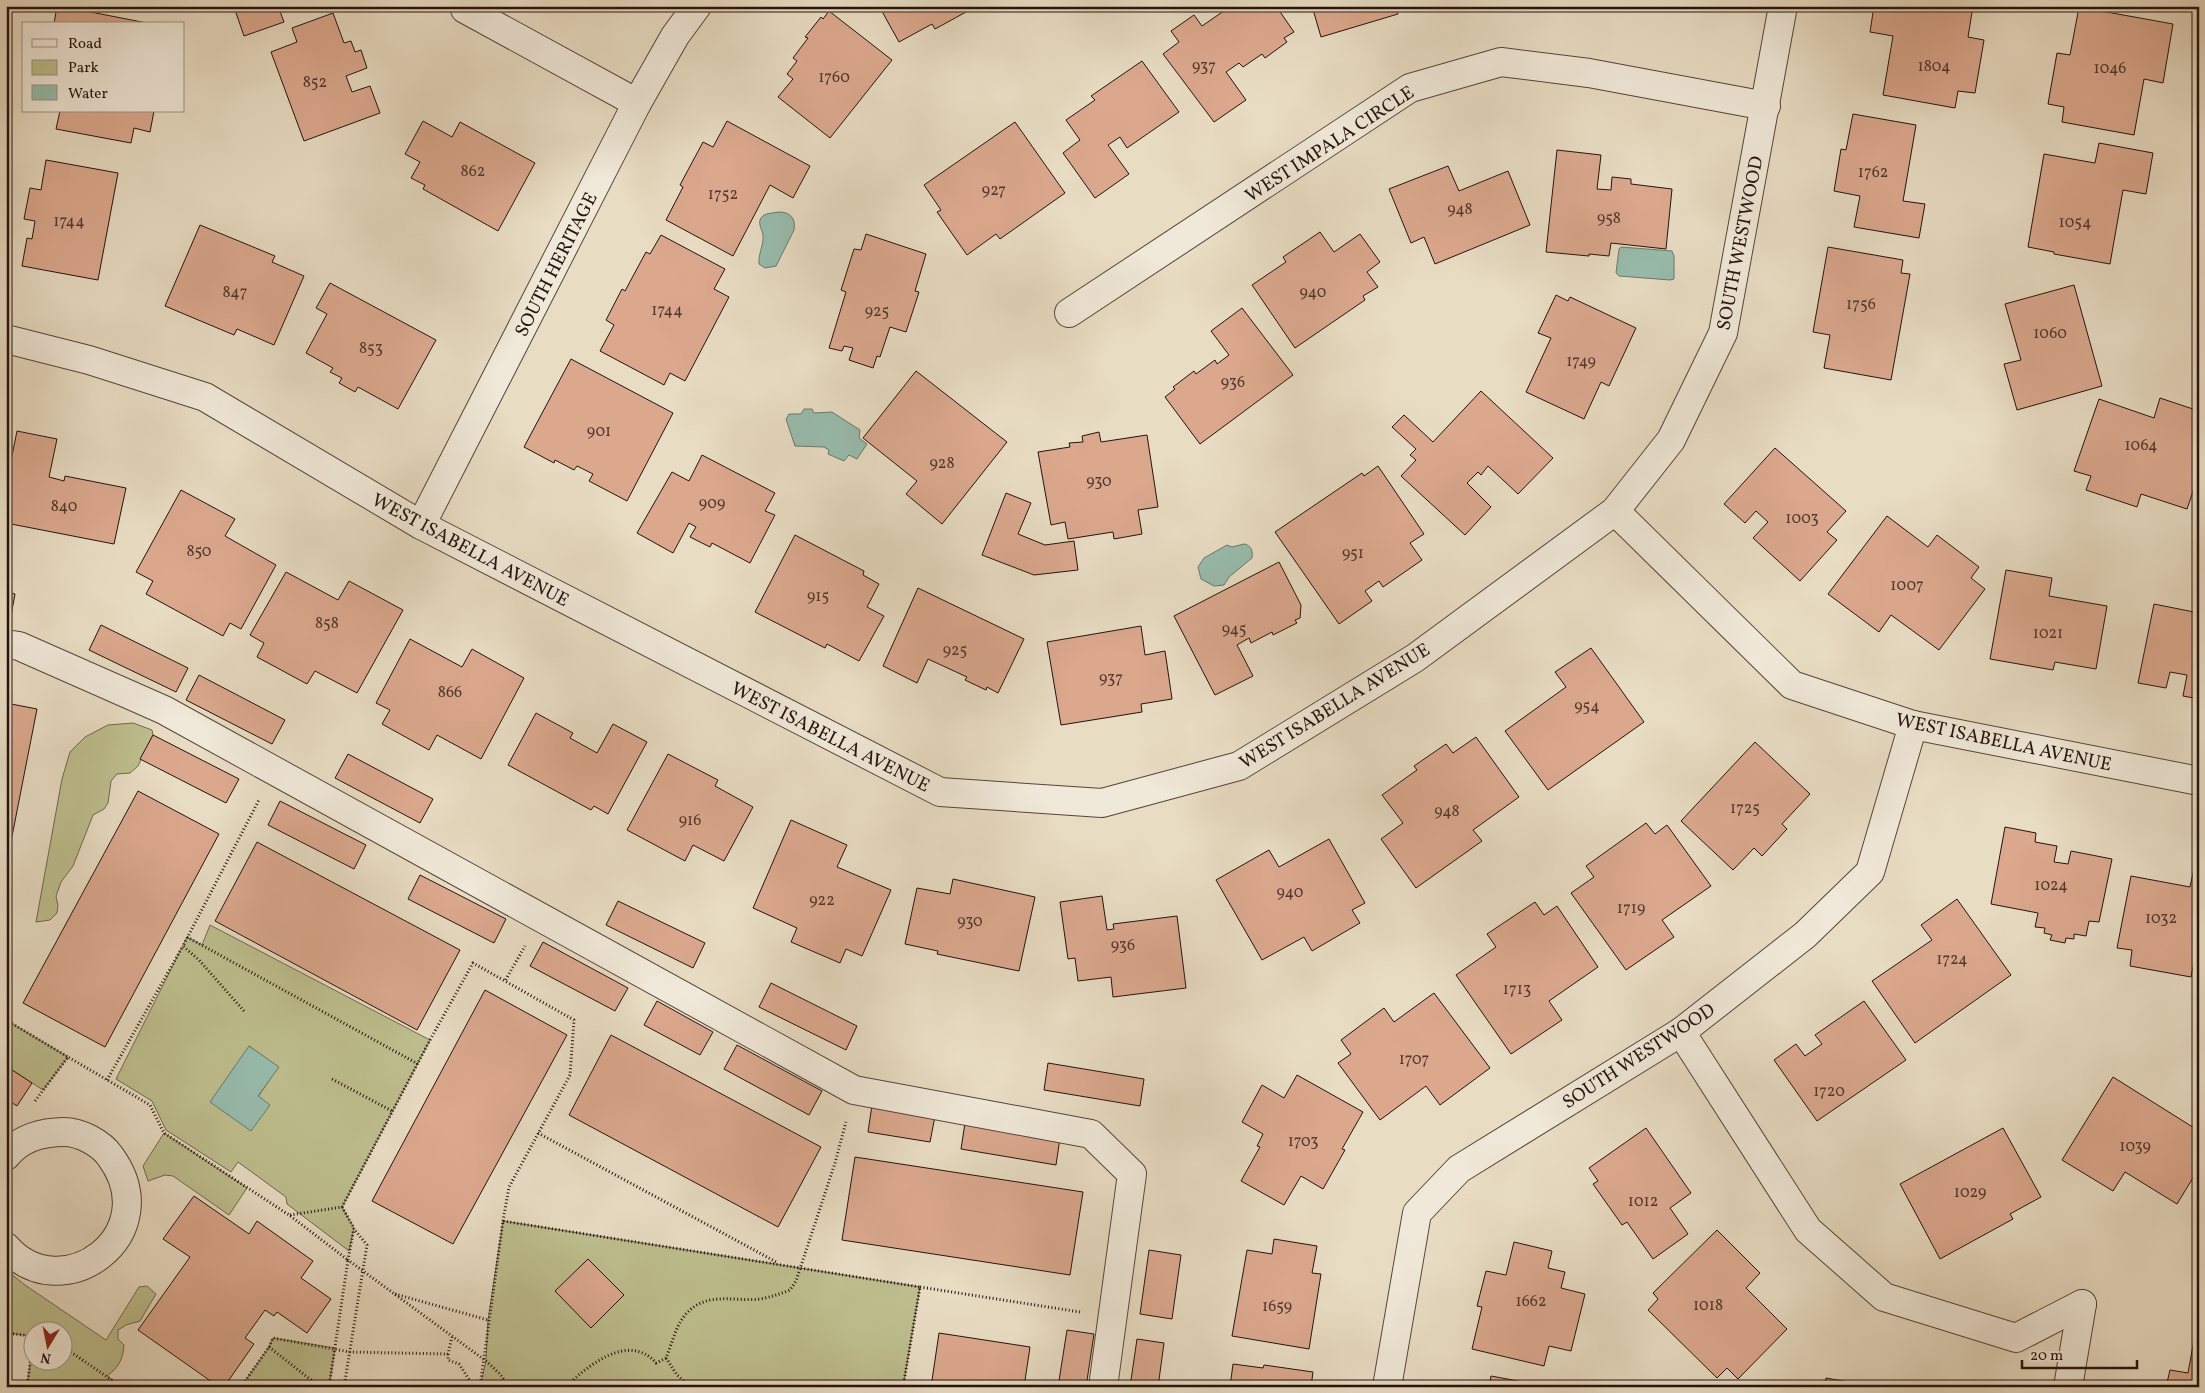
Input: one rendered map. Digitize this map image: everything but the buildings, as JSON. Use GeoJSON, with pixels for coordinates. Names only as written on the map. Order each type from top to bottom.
{"type":"FeatureCollection","features":[{"type":"Feature","properties":{"kind":"street","name":"SOUTH HERITAGE"},"geometry":{"type":"LineString","coordinates":[[421,526],[637,103],[675,36],[697,6]]}},
{"type":"Feature","properties":{"kind":"street","name":"SOUTH WESTWOOD"},"geometry":{"type":"LineString","coordinates":[[1615,511],[1671,440],[1723,332],[1783,6]]}},
{"type":"Feature","properties":{"kind":"street"},"geometry":{"type":"LineString","coordinates":[[464,9],[637,103]]}},
{"type":"Feature","properties":{"kind":"street","name":"WEST IMPALA CIRCLE"},"geometry":{"type":"LineString","coordinates":[[1069,313],[1410,88],[1501,62],[1589,73],[1766,106]]}},
{"type":"Feature","properties":{"kind":"street","name":"WEST ISABELLA AVENUE"},"geometry":{"type":"LineString","coordinates":[[6,339],[90,360],[204,397],[421,526],[940,792],[1102,803],[1239,766],[1415,658],[1615,511],[1792,685],[1913,725],[2199,781]]}},
{"type":"Feature","properties":{"kind":"street"},"geometry":{"type":"LineString","coordinates":[[6,644],[19,646],[164,710],[854,1090],[1091,1134],[1132,1174],[1103,1387]]}},
{"type":"Feature","properties":{"kind":"street","name":"SOUTH WESTWOOD"},"geometry":{"type":"LineString","coordinates":[[1387,1387],[1417,1213],[1459,1169],[1681,1032],[1805,935],[1870,872],[1913,725]]}},
{"type":"Feature","properties":{"kind":"street"},"geometry":{"type":"LineString","coordinates":[[1681,1032],[1808,1230],[1884,1297],[2016,1338],[2082,1304],[2068,1387]]}},
{"type":"Feature","properties":{"kind":"street"},"geometry":{"type":"LineString","coordinates":[[6,1247],[25,1262],[46,1270],[68,1270],[89,1264],[107,1251],[121,1233],[128,1212],[127,1190],[120,1169],[107,1151],[89,1139],[67,1132],[45,1133],[12,1139]]}},
{"type":"Feature","properties":{"kind":"path"},"geometry":{"type":"LineString","coordinates":[[107,1080],[183,946],[275,771]]}},
{"type":"Feature","properties":{"kind":"path"},"geometry":{"type":"LineString","coordinates":[[505,981],[540,917]]}},
{"type":"Feature","properties":{"kind":"path"},"geometry":{"type":"LineString","coordinates":[[187,937],[418,1064]]}},
{"type":"Feature","properties":{"kind":"path"},"geometry":{"type":"LineString","coordinates":[[183,946],[199,960],[244,1011]]}},
{"type":"Feature","properties":{"kind":"path"},"geometry":{"type":"LineString","coordinates":[[342,1207],[473,963],[574,1020],[570,1075],[509,1187],[488,1320],[480,1387]]}},
{"type":"Feature","properties":{"kind":"path"},"geometry":{"type":"LineString","coordinates":[[6,1020],[150,1105],[164,1133],[289,1215],[483,1360],[500,1374],[509,1387]]}},
{"type":"Feature","properties":{"kind":"path"},"geometry":{"type":"LineString","coordinates":[[12,1139],[68,1057]]}},
{"type":"Feature","properties":{"kind":"path"},"geometry":{"type":"LineString","coordinates":[[332,1079],[392,1111]]}},
{"type":"Feature","properties":{"kind":"path"},"geometry":{"type":"LineString","coordinates":[[566,1387],[591,1366],[624,1350],[637,1350],[650,1355],[656,1363],[666,1358],[678,1327],[686,1313],[698,1302],[712,1299],[759,1299],[790,1290],[796,1282],[835,1163],[854,1090]]}},
{"type":"Feature","properties":{"kind":"path"},"geometry":{"type":"LineString","coordinates":[[538,1133],[781,1265]]}},
{"type":"Feature","properties":{"kind":"path"},"geometry":{"type":"LineString","coordinates":[[289,1215],[342,1207]]}},
{"type":"Feature","properties":{"kind":"path"},"geometry":{"type":"LineString","coordinates":[[342,1207],[366,1245],[344,1387]]}},
{"type":"Feature","properties":{"kind":"path"},"geometry":{"type":"LineString","coordinates":[[503,1221],[1113,1317]]}},
{"type":"Feature","properties":{"kind":"path"},"geometry":{"type":"LineString","coordinates":[[329,1387],[354,1228]]}},
{"type":"Feature","properties":{"kind":"path"},"geometry":{"type":"LineString","coordinates":[[903,1387],[920,1287]]}},
{"type":"Feature","properties":{"kind":"path"},"geometry":{"type":"LineString","coordinates":[[392,1293],[488,1320]]}},
{"type":"Feature","properties":{"kind":"path"},"geometry":{"type":"LineString","coordinates":[[6,1333],[22,1335]]}},
{"type":"Feature","properties":{"kind":"path"},"geometry":{"type":"LineString","coordinates":[[452,1337],[448,1360],[458,1364],[474,1387]]}},
{"type":"Feature","properties":{"kind":"path"},"geometry":{"type":"LineString","coordinates":[[241,1387],[269,1347],[273,1338],[350,1352],[448,1354]]}},
{"type":"Feature","properties":{"kind":"path"},"geometry":{"type":"LineString","coordinates":[[269,1347],[320,1387]]}},
{"type":"Feature","properties":{"kind":"path"},"geometry":{"type":"LineString","coordinates":[[72,1353],[122,1387]]}},
{"type":"Feature","properties":{"kind":"path"},"geometry":{"type":"LineString","coordinates":[[666,1358],[677,1375],[691,1387]]}},
{"type":"Feature","properties":{"kind":"path"},"geometry":{"type":"LineString","coordinates":[[27,1387],[29,1370]]}},
{"type":"Feature","properties":{"kind":"green space"},"geometry":{"type":"Polygon","coordinates":[[[133,723],[152,730],[153,735],[138,766],[130,773],[117,774],[111,781],[108,803],[104,809],[93,815],[73,866],[61,882],[56,896],[57,913],[50,920],[36,922],[62,779],[70,752],[85,737],[108,725],[133,723]]]}},
{"type":"Feature","properties":{"kind":"green space"},"geometry":{"type":"Polygon","coordinates":[[[210,925],[430,1040],[342,1207],[354,1228],[349,1251],[287,1204],[286,1197],[238,1162],[231,1172],[166,1130],[152,1101],[116,1079],[187,937],[202,945],[210,925]],[[249,1046],[258,1097],[278,1067],[249,1046]]]}},
{"type":"Feature","properties":{"kind":"green space"},"geometry":{"type":"Polygon","coordinates":[[[6,1020],[68,1057],[43,1090],[6,1066],[6,1020]]]}},
{"type":"Feature","properties":{"kind":"green space"},"geometry":{"type":"Polygon","coordinates":[[[164,1133],[247,1188],[229,1215],[173,1176],[165,1175],[148,1181],[143,1166],[164,1133]]]}},
{"type":"Feature","properties":{"kind":"green space"},"geometry":{"type":"Polygon","coordinates":[[[503,1221],[920,1287],[903,1387],[480,1387],[486,1361],[488,1320],[503,1221]]]}},
{"type":"Feature","properties":{"kind":"green space"},"geometry":{"type":"Polygon","coordinates":[[[6,1270],[106,1340],[139,1287],[147,1286],[156,1294],[140,1321],[126,1325],[118,1330],[118,1339],[124,1345],[122,1355],[117,1367],[107,1376],[122,1387],[27,1387],[29,1370],[72,1370],[72,1320],[22,1320],[22,1335],[6,1333],[6,1270]]]}},
{"type":"Feature","properties":{"kind":"green space"},"geometry":{"type":"Polygon","coordinates":[[[273,1338],[335,1348],[329,1387],[241,1387],[269,1347],[273,1338]]]}},
{"type":"Feature","properties":{"kind":"water"},"geometry":{"type":"Polygon","coordinates":[[[779,212],[791,216],[794,222],[794,230],[776,266],[765,268],[759,264],[763,239],[760,220],[766,214],[779,212]]]}},
{"type":"Feature","properties":{"kind":"water"},"geometry":{"type":"Polygon","coordinates":[[[1621,247],[1672,251],[1674,256],[1674,279],[1619,276],[1616,273],[1619,249],[1621,247]]]}},
{"type":"Feature","properties":{"kind":"water"},"geometry":{"type":"Polygon","coordinates":[[[804,409],[812,409],[814,413],[832,412],[860,430],[859,438],[867,444],[857,459],[849,455],[844,461],[828,454],[829,450],[824,447],[795,446],[786,419],[789,414],[801,414],[804,409]]]}},
{"type":"Feature","properties":{"kind":"water"},"geometry":{"type":"Polygon","coordinates":[[[1244,544],[1251,549],[1252,558],[1229,577],[1224,585],[1214,586],[1201,579],[1198,567],[1204,558],[1227,545],[1232,547],[1244,544]]]}},
{"type":"Feature","properties":{"kind":"water"},"geometry":{"type":"Polygon","coordinates":[[[249,1046],[279,1067],[258,1096],[270,1105],[251,1131],[210,1102],[249,1046]]]}}]}
